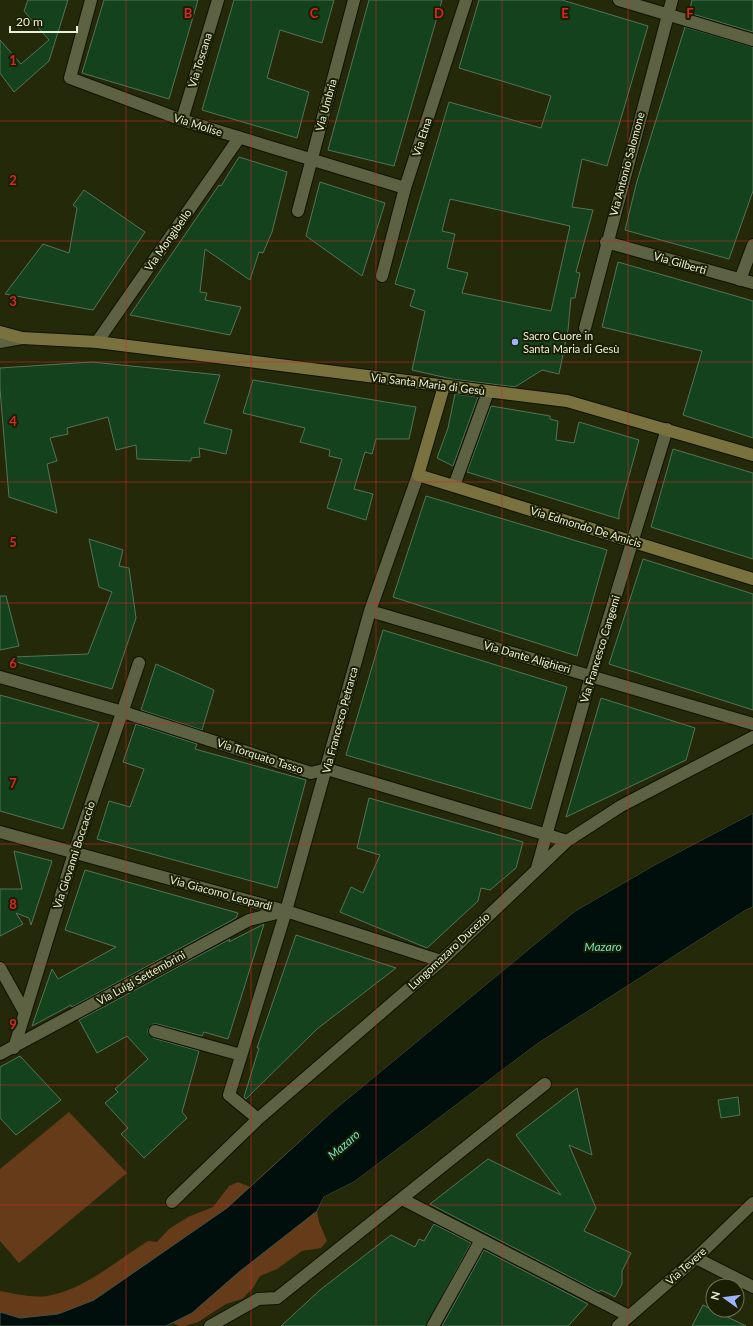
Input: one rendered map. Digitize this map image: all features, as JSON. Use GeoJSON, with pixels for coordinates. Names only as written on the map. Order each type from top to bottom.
{"type":"FeatureCollection","features":[{"type":"Feature","properties":{"kind":"street","name":"Via Molise"},"geometry":{"type":"LineString","coordinates":[[91,0],[70,78],[182,120],[405,188]]}},
{"type":"Feature","properties":{"kind":"street","name":"Via Toscana"},"geometry":{"type":"LineString","coordinates":[[182,120],[218,0]]}},
{"type":"Feature","properties":{"kind":"street","name":"Via Umbria"},"geometry":{"type":"LineString","coordinates":[[298,211],[354,0]]}},
{"type":"Feature","properties":{"kind":"street","name":"Via Etna"},"geometry":{"type":"LineString","coordinates":[[382,276],[405,188],[466,0]]}},
{"type":"Feature","properties":{"kind":"street"},"geometry":{"type":"LineString","coordinates":[[619,0],[753,40]]}},
{"type":"Feature","properties":{"kind":"street","name":"Via Antonio Salomone"},"geometry":{"type":"LineString","coordinates":[[585,328],[606,242],[672,0]]}},
{"type":"Feature","properties":{"kind":"street","name":"Via Mongibello"},"geometry":{"type":"LineString","coordinates":[[97,342],[239,138]]}},
{"type":"Feature","properties":{"kind":"street","name":"Via Gilberti"},"geometry":{"type":"LineString","coordinates":[[606,242],[753,283]]}},
{"type":"Feature","properties":{"kind":"street"},"geometry":{"type":"LineString","coordinates":[[740,280],[753,245]]}},
{"type":"Feature","properties":{"kind":"street","name":"Via Santa Maria di Gesù"},"geometry":{"type":"LineString","coordinates":[[0,332],[22,338],[97,342],[567,401],[753,455]]}},
{"type":"Feature","properties":{"kind":"street"},"geometry":{"type":"LineString","coordinates":[[0,342],[22,338]]}},
{"type":"Feature","properties":{"kind":"street","name":"Via Francesco Petrarca"},"geometry":{"type":"LineString","coordinates":[[258,1119],[229,1095],[286,911],[327,770],[370,611],[418,475],[444,386]]}},
{"type":"Feature","properties":{"kind":"street"},"geometry":{"type":"LineString","coordinates":[[454,486],[488,392]]}},
{"type":"Feature","properties":{"kind":"street","name":"Via Francesco Cangemi"},"geometry":{"type":"LineString","coordinates":[[537,870],[591,676],[667,429]]}},
{"type":"Feature","properties":{"kind":"street","name":"Via Edmondo De Amicis"},"geometry":{"type":"LineString","coordinates":[[418,475],[753,578]]}},
{"type":"Feature","properties":{"kind":"street","name":"Via Dante Alighieri"},"geometry":{"type":"LineString","coordinates":[[370,611],[753,724]]}},
{"type":"Feature","properties":{"kind":"street","name":"Via Giovanni Boccaccio"},"geometry":{"type":"LineString","coordinates":[[14,1048],[74,853],[139,663]]}},
{"type":"Feature","properties":{"kind":"street","name":"Via Torquato Tasso"},"geometry":{"type":"LineString","coordinates":[[0,677],[122,712],[311,772],[327,770],[567,841]]}},
{"type":"Feature","properties":{"kind":"street","name":"Lungomazaro Ducezio"},"geometry":{"type":"LineString","coordinates":[[172,1202],[258,1119],[441,961],[567,841],[622,806],[753,738]]}},
{"type":"Feature","properties":{"kind":"street","name":"Via Giacomo Leopardi"},"geometry":{"type":"LineString","coordinates":[[0,832],[286,911],[441,961]]}},
{"type":"Feature","properties":{"kind":"street","name":"Via Luigi Settembrini"},"geometry":{"type":"LineString","coordinates":[[0,1054],[14,1048],[249,920],[286,911]]}},
{"type":"Feature","properties":{"kind":"street"},"geometry":{"type":"LineString","coordinates":[[0,968],[24,1013]]}},
{"type":"Feature","properties":{"kind":"street"},"geometry":{"type":"LineString","coordinates":[[155,1030],[241,1055]]}},
{"type":"Feature","properties":{"kind":"street"},"geometry":{"type":"LineString","coordinates":[[210,1326],[258,1299],[277,1298],[545,1084]]}},
{"type":"Feature","properties":{"kind":"street"},"geometry":{"type":"LineString","coordinates":[[402,1199],[629,1316]]}},
{"type":"Feature","properties":{"kind":"street","name":"Via Tevere"},"geometry":{"type":"LineString","coordinates":[[618,1326],[696,1258],[753,1204]]}},
{"type":"Feature","properties":{"kind":"street"},"geometry":{"type":"LineString","coordinates":[[434,1326],[481,1240]]}},
{"type":"Feature","properties":{"kind":"street"},"geometry":{"type":"LineString","coordinates":[[696,1258],[753,1287]]}},
{"type":"Feature","properties":{"kind":"shaded area"},"geometry":{"type":"Polygon","coordinates":[[[69,1112],[127,1173],[19,1263],[0,1241],[0,1169],[69,1112]]]}},
{"type":"Feature","properties":{"kind":"shaded area"},"geometry":{"type":"Polygon","coordinates":[[[238,1182],[250,1187],[227,1208],[94,1300],[58,1314],[20,1318],[0,1312],[0,1291],[26,1296],[46,1296],[77,1286],[90,1280],[148,1241],[157,1242],[169,1229],[188,1217],[213,1207],[229,1186],[238,1182]]]}},
{"type":"Feature","properties":{"kind":"shaded area"},"geometry":{"type":"Polygon","coordinates":[[[317,1211],[319,1222],[327,1241],[321,1248],[302,1251],[277,1269],[260,1276],[253,1288],[242,1299],[226,1304],[198,1322],[185,1326],[179,1326],[173,1323],[192,1313],[239,1272],[317,1211]]]}},
{"type":"Feature","properties":{"kind":"water","name":"Mazaro"},"geometry":{"type":"Polygon","coordinates":[[[753,813],[753,907],[746,910],[537,1044],[354,1182],[324,1197],[317,1211],[239,1272],[192,1313],[166,1326],[0,1326],[0,1312],[20,1318],[58,1314],[94,1300],[227,1208],[334,1110],[575,911],[658,863],[753,813]]]}},
{"type":"Feature","properties":{"kind":"pier"},"geometry":{"type":"Polygon","coordinates":[[[753,811],[753,813],[658,863],[575,911],[334,1110],[293,1147],[291,1146],[332,1108],[574,910],[657,861],[753,811]]]}},
{"type":"Feature","properties":{"kind":"pier"},"geometry":{"type":"Polygon","coordinates":[[[753,907],[753,910],[747,911],[538,1045],[355,1184],[325,1198],[317,1213],[324,1197],[354,1182],[537,1044],[746,910],[753,907]]]}},
{"type":"Feature","properties":{"kind":"building"},"geometry":{"type":"Polygon","coordinates":[[[28,0],[68,0],[49,61],[14,92],[0,73],[0,40],[21,64],[49,40],[24,11],[28,0]]]}},
{"type":"Feature","properties":{"kind":"building"},"geometry":{"type":"Polygon","coordinates":[[[104,0],[198,0],[169,99],[82,73],[104,0]]]}},
{"type":"Feature","properties":{"kind":"building"},"geometry":{"type":"Polygon","coordinates":[[[234,0],[334,0],[322,43],[280,30],[267,78],[309,92],[297,138],[202,110],[234,0]]]}},
{"type":"Feature","properties":{"kind":"building"},"geometry":{"type":"Polygon","coordinates":[[[369,0],[442,0],[394,166],[328,150],[369,0]]]}},
{"type":"Feature","properties":{"kind":"building"},"geometry":{"type":"Polygon","coordinates":[[[479,0],[562,0],[648,26],[607,166],[582,159],[572,207],[593,210],[576,272],[580,273],[575,298],[571,298],[568,330],[559,374],[542,370],[515,387],[452,379],[412,370],[425,311],[410,306],[415,290],[395,284],[449,102],[541,128],[551,96],[459,68],[479,0]],[[450,199],[442,231],[455,234],[447,268],[468,273],[462,293],[551,311],[570,226],[450,199]]]}},
{"type":"Feature","properties":{"kind":"building"},"geometry":{"type":"Polygon","coordinates":[[[692,0],[753,0],[753,32],[689,13],[692,0]]]}},
{"type":"Feature","properties":{"kind":"building"},"geometry":{"type":"Polygon","coordinates":[[[685,27],[753,47],[753,191],[729,259],[625,230],[637,181],[685,27]]]}},
{"type":"Feature","properties":{"kind":"building"},"geometry":{"type":"Polygon","coordinates":[[[239,157],[287,172],[272,232],[263,253],[259,252],[250,280],[205,249],[200,292],[207,293],[205,300],[241,307],[230,335],[130,315],[219,185],[221,186],[239,157]]]}},
{"type":"Feature","properties":{"kind":"building"},"geometry":{"type":"Polygon","coordinates":[[[320,182],[385,203],[362,276],[306,236],[320,182]]]}},
{"type":"Feature","properties":{"kind":"building"},"geometry":{"type":"Polygon","coordinates":[[[84,190],[145,232],[93,310],[5,294],[43,244],[69,253],[77,208],[73,205],[84,190]]]}},
{"type":"Feature","properties":{"kind":"building"},"geometry":{"type":"Polygon","coordinates":[[[618,262],[753,301],[753,438],[683,415],[702,351],[602,327],[618,262]]]}},
{"type":"Feature","properties":{"kind":"building"},"geometry":{"type":"Polygon","coordinates":[[[92,362],[220,375],[204,423],[232,430],[226,454],[199,448],[200,457],[191,458],[191,461],[137,459],[136,445],[116,450],[108,417],[67,428],[68,434],[50,438],[57,461],[47,464],[57,513],[9,497],[0,389],[0,368],[92,362]]]}},
{"type":"Feature","properties":{"kind":"building"},"geometry":{"type":"Polygon","coordinates":[[[253,380],[416,407],[409,439],[376,439],[372,454],[365,452],[354,489],[373,494],[366,520],[327,508],[342,459],[329,456],[330,450],[300,442],[305,428],[243,413],[253,380]]]}},
{"type":"Feature","properties":{"kind":"building"},"geometry":{"type":"Polygon","coordinates":[[[455,394],[478,397],[453,466],[437,458],[448,428],[455,394]]]}},
{"type":"Feature","properties":{"kind":"building"},"geometry":{"type":"Polygon","coordinates":[[[491,406],[550,416],[550,419],[558,421],[556,440],[574,443],[579,422],[639,440],[619,512],[619,519],[467,472],[491,406]]]}},
{"type":"Feature","properties":{"kind":"building"},"geometry":{"type":"Polygon","coordinates":[[[673,449],[753,473],[753,559],[651,527],[673,449]]]}},
{"type":"Feature","properties":{"kind":"building"},"geometry":{"type":"Polygon","coordinates":[[[426,496],[607,550],[577,656],[393,597],[426,496]]]}},
{"type":"Feature","properties":{"kind":"building"},"geometry":{"type":"Polygon","coordinates":[[[89,539],[123,550],[119,566],[129,568],[136,618],[112,689],[13,661],[13,657],[88,654],[112,592],[99,587],[89,539]]]}},
{"type":"Feature","properties":{"kind":"building"},"geometry":{"type":"Polygon","coordinates":[[[643,559],[753,594],[753,710],[609,664],[643,559]]]}},
{"type":"Feature","properties":{"kind":"building"},"geometry":{"type":"Polygon","coordinates":[[[0,596],[6,596],[19,646],[0,650],[0,596]]]}},
{"type":"Feature","properties":{"kind":"building"},"geometry":{"type":"Polygon","coordinates":[[[383,630],[567,687],[531,809],[346,755],[383,630]]]}},
{"type":"Feature","properties":{"kind":"building"},"geometry":{"type":"Polygon","coordinates":[[[156,664],[214,690],[202,730],[141,710],[156,664]]]}},
{"type":"Feature","properties":{"kind":"building"},"geometry":{"type":"Polygon","coordinates":[[[0,695],[99,723],[63,829],[0,811],[0,695]]]}},
{"type":"Feature","properties":{"kind":"building"},"geometry":{"type":"Polygon","coordinates":[[[601,698],[695,728],[686,760],[566,817],[601,698]]]}},
{"type":"Feature","properties":{"kind":"building"},"geometry":{"type":"Polygon","coordinates":[[[136,724],[197,744],[195,749],[306,780],[277,888],[97,839],[109,801],[130,807],[144,769],[123,762],[136,724]]]}},
{"type":"Feature","properties":{"kind":"building"},"geometry":{"type":"Polygon","coordinates":[[[369,798],[523,842],[516,868],[490,890],[481,888],[478,901],[427,948],[340,912],[351,887],[363,893],[380,855],[357,848],[369,798]]]}},
{"type":"Feature","properties":{"kind":"building"},"geometry":{"type":"Polygon","coordinates":[[[14,851],[52,861],[31,925],[29,918],[16,913],[23,924],[0,936],[0,889],[22,889],[14,851]]]}},
{"type":"Feature","properties":{"kind":"building"},"geometry":{"type":"Polygon","coordinates":[[[85,870],[238,913],[236,918],[72,1007],[71,1005],[32,1026],[52,969],[58,979],[116,947],[65,930],[85,870]]]}},
{"type":"Feature","properties":{"kind":"building"},"geometry":{"type":"Polygon","coordinates":[[[264,924],[228,1039],[204,1032],[202,1036],[157,1024],[153,1024],[148,1029],[148,1033],[153,1038],[199,1051],[182,1112],[187,1118],[144,1158],[121,1134],[128,1128],[105,1103],[118,1092],[115,1089],[148,1059],[127,1036],[97,1053],[79,1020],[230,939],[229,942],[264,924]]]}},
{"type":"Feature","properties":{"kind":"building"},"geometry":{"type":"Polygon","coordinates":[[[296,935],[396,968],[317,1029],[246,1099],[244,1097],[259,1048],[257,1048],[296,935]]]}},
{"type":"Feature","properties":{"kind":"building"},"geometry":{"type":"Polygon","coordinates":[[[20,1056],[61,1100],[16,1135],[0,1118],[0,1067],[20,1056]]]}},
{"type":"Feature","properties":{"kind":"building"},"geometry":{"type":"Polygon","coordinates":[[[577,1088],[592,1155],[569,1145],[596,1208],[584,1231],[631,1253],[622,1271],[622,1284],[615,1297],[601,1290],[599,1292],[430,1204],[488,1159],[561,1195],[516,1135],[577,1088]]]}},
{"type":"Feature","properties":{"kind":"building"},"geometry":{"type":"Polygon","coordinates":[[[738,1097],[740,1115],[721,1118],[718,1100],[738,1097]]]}},
{"type":"Feature","properties":{"kind":"building"},"geometry":{"type":"Polygon","coordinates":[[[434,1224],[471,1243],[426,1326],[281,1326],[320,1290],[391,1235],[415,1247],[419,1239],[424,1241],[434,1224]]]}},
{"type":"Feature","properties":{"kind":"building"},"geometry":{"type":"Polygon","coordinates":[[[484,1250],[588,1304],[568,1326],[442,1326],[484,1250]]]}},
{"type":"Feature","properties":{"kind":"building"},"geometry":{"type":"Polygon","coordinates":[[[703,1305],[705,1306],[705,1318],[730,1318],[746,1326],[692,1326],[703,1305]]]}},
{"type":"Feature","properties":{"kind":"place","name":"Sacro Cuore in Santa Maria di Gesù"},"geometry":{"type":"Point","coordinates":[515,342]}}]}
